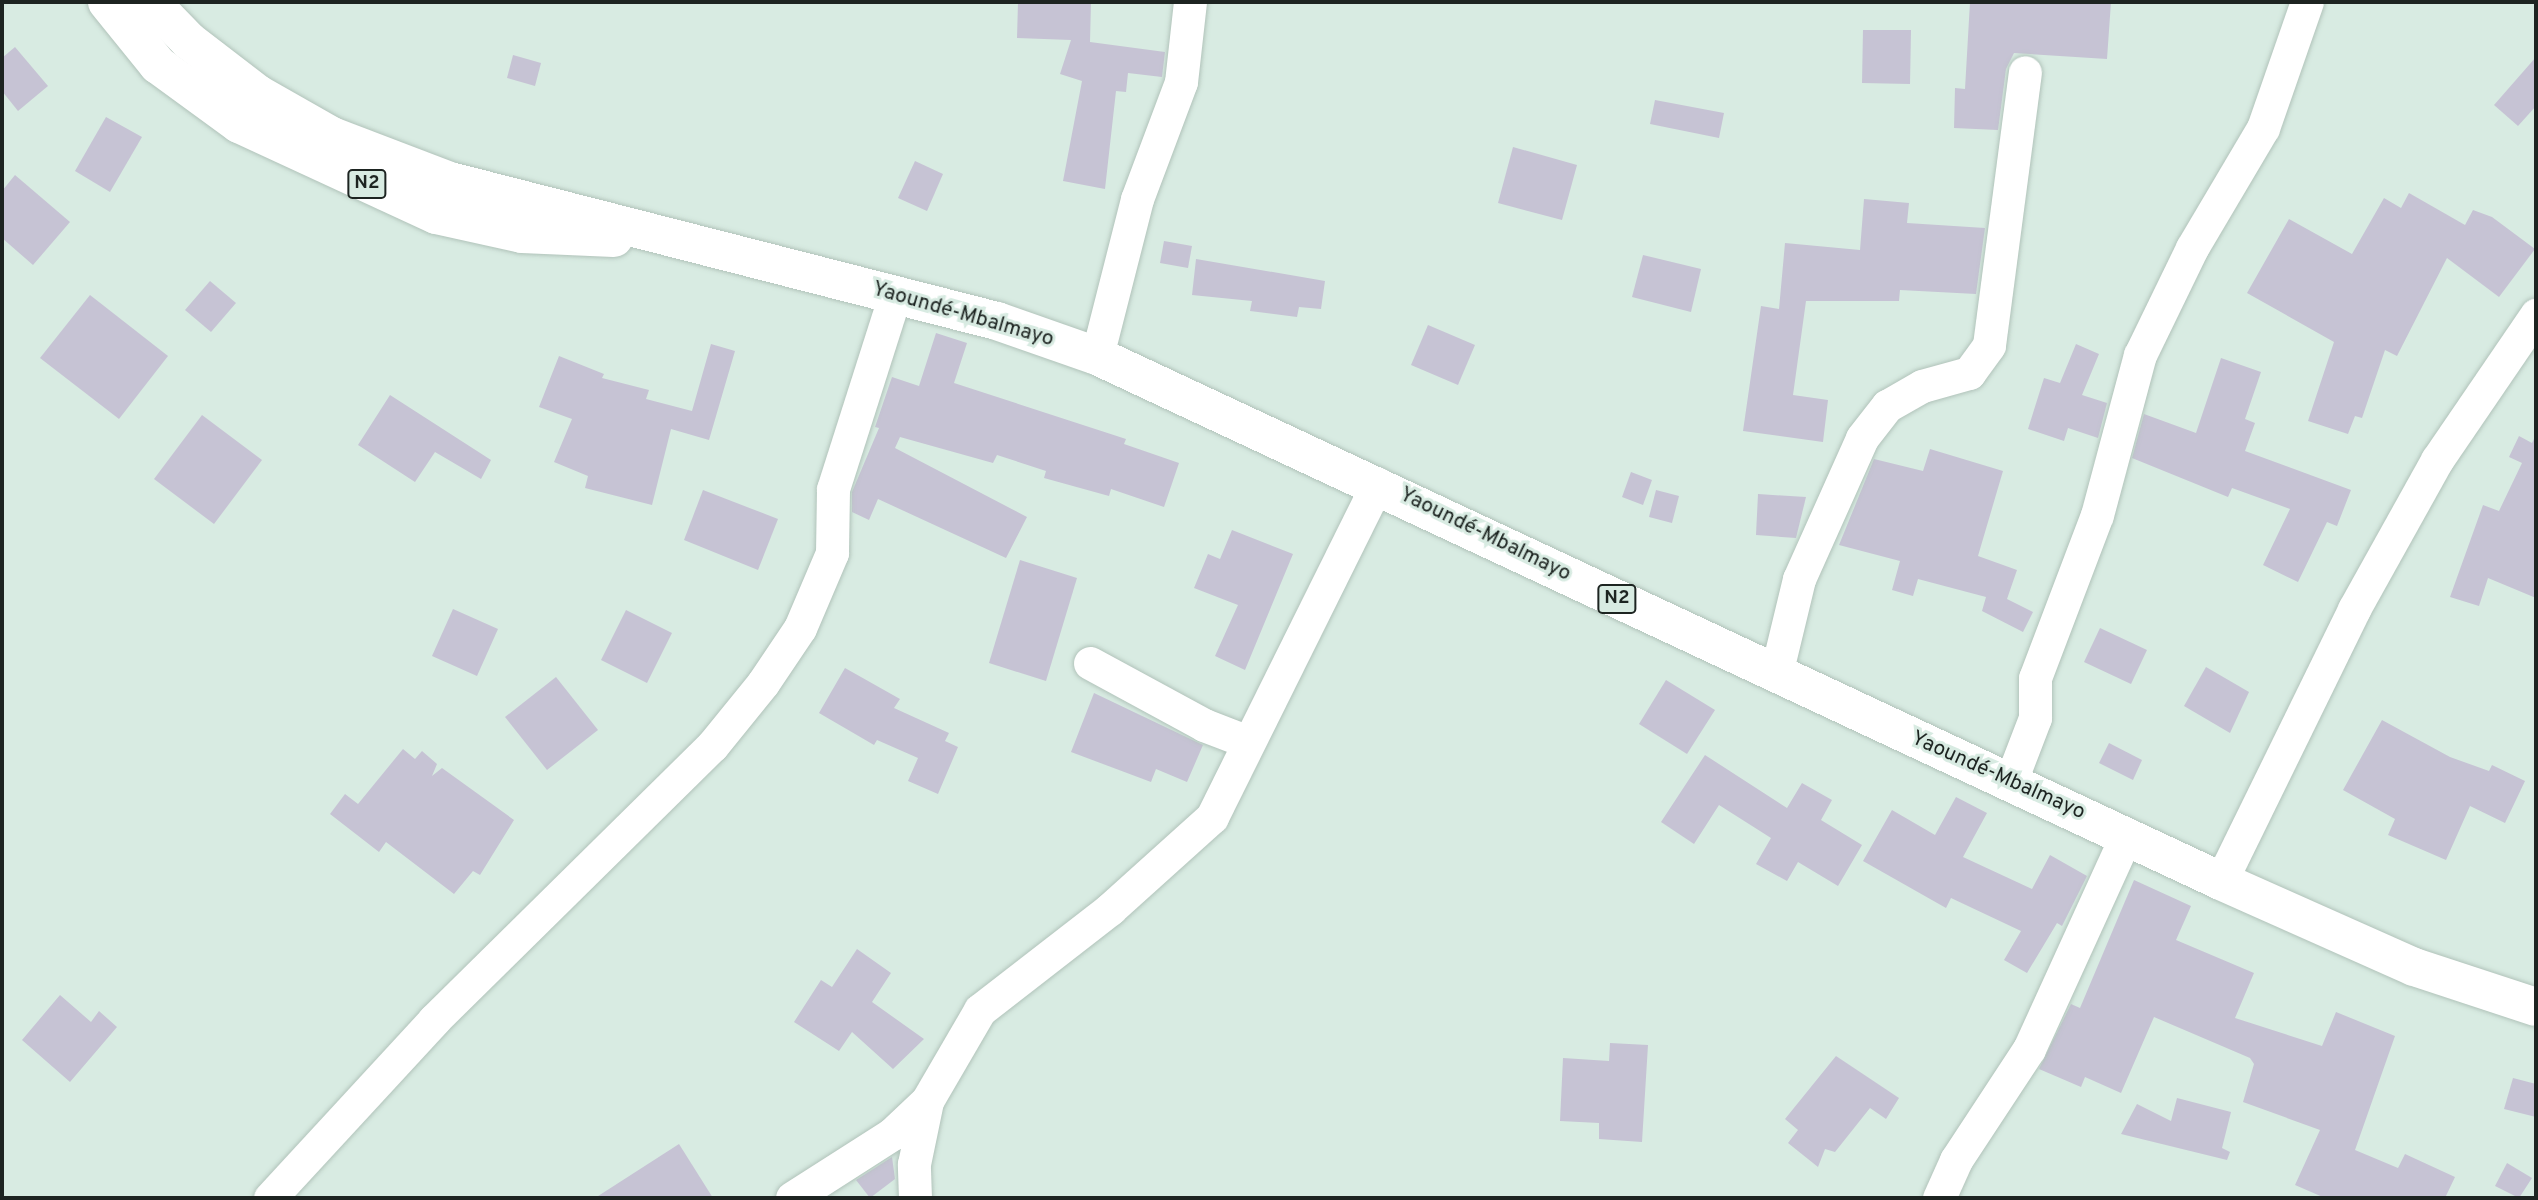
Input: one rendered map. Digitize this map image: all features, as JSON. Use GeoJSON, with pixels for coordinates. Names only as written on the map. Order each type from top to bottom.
{"type":"FeatureCollection","features":[{"type":"Feature","properties":{"kind":"highway","name":"Yaoundé-Mbalmayo"},"geometry":{"type":"LineString","coordinates":[[107,2],[158,65],[239,124],[436,215],[523,234],[682,237]]}},
{"type":"Feature","properties":{"kind":"highway","name":"Yaoundé-Mbalmayo"},"geometry":{"type":"LineString","coordinates":[[151,2],[189,41],[258,94],[332,136],[450,181],[682,237],[997,321],[1097,356],[1377,484],[2010,783],[2127,834],[2221,881],[2414,967],[2536,1007]]}},
{"type":"Feature","properties":{"kind":"street"},"geometry":{"type":"LineString","coordinates":[[1097,356],[1137,199],[1181,82],[1190,2]]}},
{"type":"Feature","properties":{"kind":"street"},"geometry":{"type":"LineString","coordinates":[[2010,783],[2035,718],[2035,678],[2096,515],[2140,355],[2192,248],[2263,128],[2307,2]]}},
{"type":"Feature","properties":{"kind":"street"},"geometry":{"type":"LineString","coordinates":[[1776,674],[1799,579],[1862,438],[1887,406],[1922,386],[1969,373],[1989,345],[2025,72]]}},
{"type":"Feature","properties":{"kind":"street"},"geometry":{"type":"LineString","coordinates":[[270,1198],[434,1020],[712,746],[763,683],[800,628],[832,553],[833,489],[895,295]]}},
{"type":"Feature","properties":{"kind":"street"},"geometry":{"type":"LineString","coordinates":[[2221,881],[2367,586],[2437,460],[2536,316]]}},
{"type":"Feature","properties":{"kind":"street"},"geometry":{"type":"LineString","coordinates":[[792,1198],[892,1134],[926,1101],[981,1010],[1110,909],[1212,817],[1377,484]]}},
{"type":"Feature","properties":{"kind":"street"},"geometry":{"type":"LineString","coordinates":[[1090,663],[1204,725],[1248,742]]}},
{"type":"Feature","properties":{"kind":"street"},"geometry":{"type":"LineString","coordinates":[[1940,1198],[1955,1160],[2029,1049],[2127,834]]}},
{"type":"Feature","properties":{"kind":"street"},"geometry":{"type":"LineString","coordinates":[[915,1198],[914,1164],[926,1101]]}},
{"type":"Feature","properties":{"kind":"building"},"geometry":{"type":"Polygon","coordinates":[[[1018,2],[1091,2],[1090,42],[1165,52],[1162,77],[1128,73],[1126,92],[1116,91],[1105,189],[1063,181],[1082,81],[1060,74],[1071,40],[1017,38],[1018,2]]]}},
{"type":"Feature","properties":{"kind":"building"},"geometry":{"type":"Polygon","coordinates":[[[1970,2],[2111,2],[2107,59],[2014,53],[2006,69],[1998,130],[1954,128],[1955,88],[1965,89],[1970,2]]]}},
{"type":"Feature","properties":{"kind":"building"},"geometry":{"type":"Polygon","coordinates":[[[1863,30],[1911,30],[1910,84],[1862,83],[1863,30]]]}},
{"type":"Feature","properties":{"kind":"building"},"geometry":{"type":"Polygon","coordinates":[[[15,47],[48,86],[18,111],[2,91],[2,58],[15,47]]]}},
{"type":"Feature","properties":{"kind":"building"},"geometry":{"type":"Polygon","coordinates":[[[513,55],[541,63],[535,86],[507,78],[513,55]]]}},
{"type":"Feature","properties":{"kind":"building"},"geometry":{"type":"Polygon","coordinates":[[[2536,57],[2536,106],[2518,126],[2494,105],[2536,57]]]}},
{"type":"Feature","properties":{"kind":"building"},"geometry":{"type":"Polygon","coordinates":[[[1655,100],[1724,113],[1719,138],[1650,124],[1655,100]]]}},
{"type":"Feature","properties":{"kind":"building"},"geometry":{"type":"Polygon","coordinates":[[[106,117],[142,137],[110,192],[75,171],[106,117]]]}},
{"type":"Feature","properties":{"kind":"building"},"geometry":{"type":"Polygon","coordinates":[[[1513,147],[1577,165],[1562,220],[1498,203],[1513,147]]]}},
{"type":"Feature","properties":{"kind":"building"},"geometry":{"type":"Polygon","coordinates":[[[915,161],[943,174],[927,211],[898,198],[915,161]]]}},
{"type":"Feature","properties":{"kind":"building"},"geometry":{"type":"Polygon","coordinates":[[[15,175],[70,222],[33,265],[2,238],[2,191],[15,175]]]}},
{"type":"Feature","properties":{"kind":"building"},"geometry":{"type":"Polygon","coordinates":[[[2409,193],[2465,225],[2473,210],[2492,217],[2535,249],[2499,297],[2447,258],[2397,356],[2385,350],[2362,418],[2355,416],[2348,434],[2308,421],[2334,342],[2247,293],[2289,219],[2352,254],[2384,198],[2401,208],[2409,193]]]}},
{"type":"Feature","properties":{"kind":"building"},"geometry":{"type":"Polygon","coordinates":[[[1864,199],[1909,203],[1907,223],[1985,228],[1976,294],[1900,290],[1899,301],[1806,301],[1793,395],[1828,400],[1823,442],[1743,431],[1761,306],[1779,309],[1785,243],[1860,250],[1864,199]]]}},
{"type":"Feature","properties":{"kind":"building"},"geometry":{"type":"Polygon","coordinates":[[[1164,241],[1192,246],[1188,268],[1160,263],[1164,241]]]}},
{"type":"Feature","properties":{"kind":"building"},"geometry":{"type":"Polygon","coordinates":[[[1643,255],[1701,269],[1691,312],[1632,297],[1643,255]]]}},
{"type":"Feature","properties":{"kind":"building"},"geometry":{"type":"Polygon","coordinates":[[[1196,259],[1325,281],[1321,309],[1299,307],[1297,317],[1250,311],[1252,301],[1192,295],[1196,259]]]}},
{"type":"Feature","properties":{"kind":"building"},"geometry":{"type":"Polygon","coordinates":[[[210,281],[236,303],[211,332],[185,310],[210,281]]]}},
{"type":"Feature","properties":{"kind":"building"},"geometry":{"type":"Polygon","coordinates":[[[90,295],[168,356],[119,419],[40,358],[90,295]]]}},
{"type":"Feature","properties":{"kind":"building"},"geometry":{"type":"Polygon","coordinates":[[[1428,325],[1475,345],[1458,385],[1411,365],[1428,325]]]}},
{"type":"Feature","properties":{"kind":"building"},"geometry":{"type":"Polygon","coordinates":[[[936,333],[967,343],[954,383],[1126,439],[1124,444],[1179,463],[1164,507],[1111,489],[1109,496],[1044,478],[1046,471],[997,455],[993,463],[900,437],[895,448],[1027,517],[1006,558],[878,499],[869,520],[852,512],[852,492],[879,428],[875,427],[892,377],[919,386],[936,333]]]}},
{"type":"Feature","properties":{"kind":"building"},"geometry":{"type":"Polygon","coordinates":[[[711,344],[735,351],[709,440],[671,429],[652,505],[585,488],[588,476],[554,462],[572,419],[539,407],[559,356],[604,374],[602,378],[649,390],[646,399],[692,411],[711,344]]]}},
{"type":"Feature","properties":{"kind":"building"},"geometry":{"type":"Polygon","coordinates":[[[2076,344],[2099,354],[2082,395],[2107,403],[2098,438],[2068,428],[2064,441],[2028,429],[2044,378],[2060,383],[2076,344]]]}},
{"type":"Feature","properties":{"kind":"building"},"geometry":{"type":"Polygon","coordinates":[[[2221,358],[2261,372],[2245,419],[2255,423],[2245,451],[2351,490],[2337,526],[2327,522],[2298,582],[2263,565],[2290,509],[2232,488],[2228,497],[2132,458],[2144,414],[2196,433],[2221,358]]]}},
{"type":"Feature","properties":{"kind":"building"},"geometry":{"type":"Polygon","coordinates":[[[390,395],[491,460],[481,479],[435,452],[415,482],[358,445],[390,395]]]}},
{"type":"Feature","properties":{"kind":"building"},"geometry":{"type":"Polygon","coordinates":[[[202,415],[262,460],[214,524],[154,479],[202,415]]]}},
{"type":"Feature","properties":{"kind":"building"},"geometry":{"type":"Polygon","coordinates":[[[2536,435],[2536,598],[2488,578],[2479,606],[2450,597],[2483,505],[2499,511],[2522,463],[2509,457],[2519,436],[2532,443],[2536,435]]]}},
{"type":"Feature","properties":{"kind":"building"},"geometry":{"type":"Polygon","coordinates":[[[1930,449],[2003,471],[1978,556],[2017,570],[2007,599],[2033,612],[2023,632],[1982,611],[1986,597],[1918,579],[1913,596],[1892,590],[1900,561],[1839,545],[1874,459],[1923,471],[1930,449]]]}},
{"type":"Feature","properties":{"kind":"building"},"geometry":{"type":"Polygon","coordinates":[[[1631,472],[1652,480],[1643,505],[1622,497],[1631,472]]]}},
{"type":"Feature","properties":{"kind":"building"},"geometry":{"type":"Polygon","coordinates":[[[703,490],[778,519],[758,570],[684,540],[703,490]]]}},
{"type":"Feature","properties":{"kind":"building"},"geometry":{"type":"Polygon","coordinates":[[[1656,490],[1679,496],[1672,523],[1649,517],[1656,490]]]}},
{"type":"Feature","properties":{"kind":"building"},"geometry":{"type":"Polygon","coordinates":[[[1758,494],[1806,497],[1796,538],[1756,535],[1758,494]]]}},
{"type":"Feature","properties":{"kind":"building"},"geometry":{"type":"Polygon","coordinates":[[[1232,530],[1293,554],[1245,670],[1215,656],[1238,605],[1194,588],[1208,554],[1220,559],[1232,530]]]}},
{"type":"Feature","properties":{"kind":"building"},"geometry":{"type":"Polygon","coordinates":[[[1020,560],[1077,578],[1046,681],[989,663],[1020,560]]]}},
{"type":"Feature","properties":{"kind":"building"},"geometry":{"type":"Polygon","coordinates":[[[453,609],[498,629],[477,676],[432,656],[453,609]]]}},
{"type":"Feature","properties":{"kind":"building"},"geometry":{"type":"Polygon","coordinates":[[[626,610],[672,633],[647,683],[601,660],[626,610]]]}},
{"type":"Feature","properties":{"kind":"building"},"geometry":{"type":"Polygon","coordinates":[[[2100,628],[2147,650],[2131,684],[2084,662],[2100,628]]]}},
{"type":"Feature","properties":{"kind":"building"},"geometry":{"type":"Polygon","coordinates":[[[2206,667],[2249,692],[2230,733],[2184,706],[2206,667]]]}},
{"type":"Feature","properties":{"kind":"building"},"geometry":{"type":"Polygon","coordinates":[[[845,668],[900,699],[894,708],[949,733],[945,741],[958,747],[938,794],[908,781],[918,758],[877,740],[874,745],[819,713],[845,668]]]}},
{"type":"Feature","properties":{"kind":"building"},"geometry":{"type":"Polygon","coordinates":[[[556,677],[598,730],[547,770],[505,717],[556,677]]]}},
{"type":"Feature","properties":{"kind":"building"},"geometry":{"type":"Polygon","coordinates":[[[1666,680],[1715,710],[1687,754],[1639,724],[1666,680]]]}},
{"type":"Feature","properties":{"kind":"building"},"geometry":{"type":"Polygon","coordinates":[[[1094,693],[1203,745],[1187,782],[1156,769],[1151,782],[1071,752],[1094,693]]]}},
{"type":"Feature","properties":{"kind":"building"},"geometry":{"type":"Polygon","coordinates":[[[2382,720],[2450,757],[2489,771],[2492,765],[2525,781],[2505,823],[2470,806],[2446,860],[2388,835],[2395,819],[2343,790],[2382,720]]]}},
{"type":"Feature","properties":{"kind":"building"},"geometry":{"type":"Polygon","coordinates":[[[2109,743],[2142,760],[2133,780],[2099,763],[2109,743]]]}},
{"type":"Feature","properties":{"kind":"building"},"geometry":{"type":"Polygon","coordinates":[[[403,749],[415,759],[422,751],[437,764],[432,776],[442,768],[514,820],[480,875],[473,871],[454,894],[386,842],[379,852],[330,814],[345,794],[358,804],[403,749]]]}},
{"type":"Feature","properties":{"kind":"building"},"geometry":{"type":"Polygon","coordinates":[[[1705,755],[1787,808],[1802,783],[1832,800],[1821,820],[1862,845],[1838,886],[1798,862],[1787,881],[1756,864],[1771,838],[1719,805],[1694,844],[1661,822],[1705,755]]]}},
{"type":"Feature","properties":{"kind":"building"},"geometry":{"type":"Polygon","coordinates":[[[1956,797],[1987,813],[1963,857],[2032,889],[2050,855],[2087,876],[2062,926],[2057,923],[2027,973],[2004,960],[2021,931],[1951,898],[1946,908],[1863,861],[1892,810],[1935,835],[1956,797]]]}},
{"type":"Feature","properties":{"kind":"building"},"geometry":{"type":"Polygon","coordinates":[[[2134,880],[2191,906],[2176,940],[2254,973],[2235,1018],[2322,1046],[2336,1012],[2395,1036],[2355,1150],[2398,1168],[2405,1154],[2455,1177],[2445,1198],[2325,1198],[2295,1185],[2320,1130],[2243,1102],[2254,1064],[2250,1058],[2154,1017],[2121,1093],[2085,1077],[2081,1087],[2039,1069],[2071,1004],[2080,1008],[2134,880]]]}},
{"type":"Feature","properties":{"kind":"building"},"geometry":{"type":"Polygon","coordinates":[[[857,949],[891,973],[872,1002],[924,1039],[893,1069],[852,1032],[839,1051],[794,1022],[821,980],[832,987],[857,949]]]}},
{"type":"Feature","properties":{"kind":"building"},"geometry":{"type":"Polygon","coordinates":[[[60,995],[91,1022],[99,1011],[117,1027],[70,1082],[22,1040],[60,995]]]}},
{"type":"Feature","properties":{"kind":"building"},"geometry":{"type":"Polygon","coordinates":[[[1610,1043],[1648,1045],[1642,1142],[1599,1139],[1599,1123],[1560,1121],[1563,1058],[1609,1061],[1610,1043]]]}},
{"type":"Feature","properties":{"kind":"building"},"geometry":{"type":"Polygon","coordinates":[[[1836,1056],[1899,1098],[1886,1119],[1870,1108],[1835,1152],[1825,1149],[1818,1167],[1788,1143],[1798,1130],[1785,1119],[1836,1056]]]}},
{"type":"Feature","properties":{"kind":"building"},"geometry":{"type":"Polygon","coordinates":[[[2513,1078],[2536,1084],[2536,1117],[2504,1109],[2513,1078]]]}},
{"type":"Feature","properties":{"kind":"building"},"geometry":{"type":"Polygon","coordinates":[[[2177,1098],[2231,1112],[2222,1148],[2230,1152],[2227,1160],[2121,1134],[2137,1104],[2171,1121],[2177,1098]]]}},
{"type":"Feature","properties":{"kind":"building"},"geometry":{"type":"Polygon","coordinates":[[[679,1144],[713,1198],[595,1198],[679,1144]]]}},
{"type":"Feature","properties":{"kind":"building"},"geometry":{"type":"Polygon","coordinates":[[[892,1157],[895,1179],[870,1198],[856,1180],[892,1157]]]}},
{"type":"Feature","properties":{"kind":"building"},"geometry":{"type":"Polygon","coordinates":[[[2507,1163],[2532,1178],[2519,1198],[2495,1186],[2507,1163]]]}}]}
